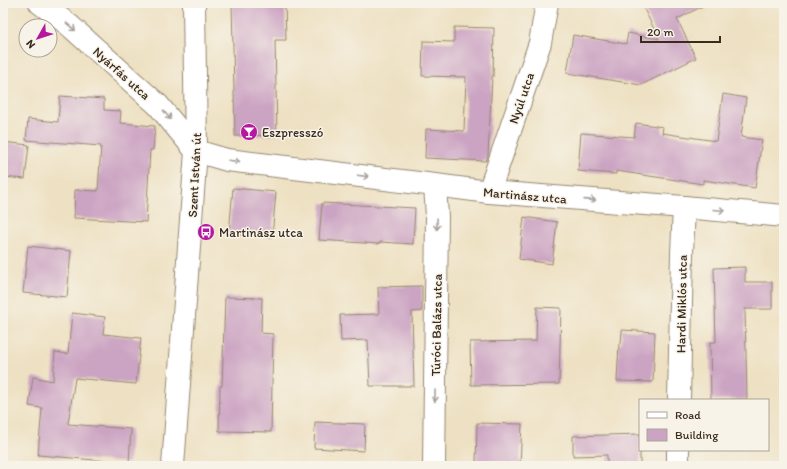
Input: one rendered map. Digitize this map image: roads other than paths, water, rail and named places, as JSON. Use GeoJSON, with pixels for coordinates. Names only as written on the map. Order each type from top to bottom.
{"type":"FeatureCollection","features":[{"type":"Feature","properties":{"kind":"street","name":"Nyárfás utca"},"geometry":{"type":"LineString","coordinates":[[40,3],[69,25],[158,105],[196,151]]}},
{"type":"Feature","properties":{"kind":"street","name":"Szent István út"},"geometry":{"type":"LineString","coordinates":[[173,466],[196,151],[194,3]]}},
{"type":"Feature","properties":{"kind":"street","name":"Nyúl utca"},"geometry":{"type":"LineString","coordinates":[[489,192],[540,43],[547,3]]}},
{"type":"Feature","properties":{"kind":"street","name":"Martinász utca"},"geometry":{"type":"LineString","coordinates":[[196,151],[227,160],[489,192],[784,216]]}},
{"type":"Feature","properties":{"kind":"street","name":"Túróci Balázs utca"},"geometry":{"type":"LineString","coordinates":[[434,466],[437,217],[435,185]]}},
{"type":"Feature","properties":{"kind":"street","name":"Hardi Miklós utca"},"geometry":{"type":"LineString","coordinates":[[679,399],[684,207]]}},
{"type":"Feature","properties":{"kind":"street"},"geometry":{"type":"LineString","coordinates":[[678,451],[678,466]]}},
{"type":"Feature","properties":{"kind":"place","name":"Eszpresszó"},"geometry":{"type":"Point","coordinates":[249,132]}},
{"type":"Feature","properties":{"kind":"place","name":"Martinász utca"},"geometry":{"type":"Point","coordinates":[206,232]}}]}
